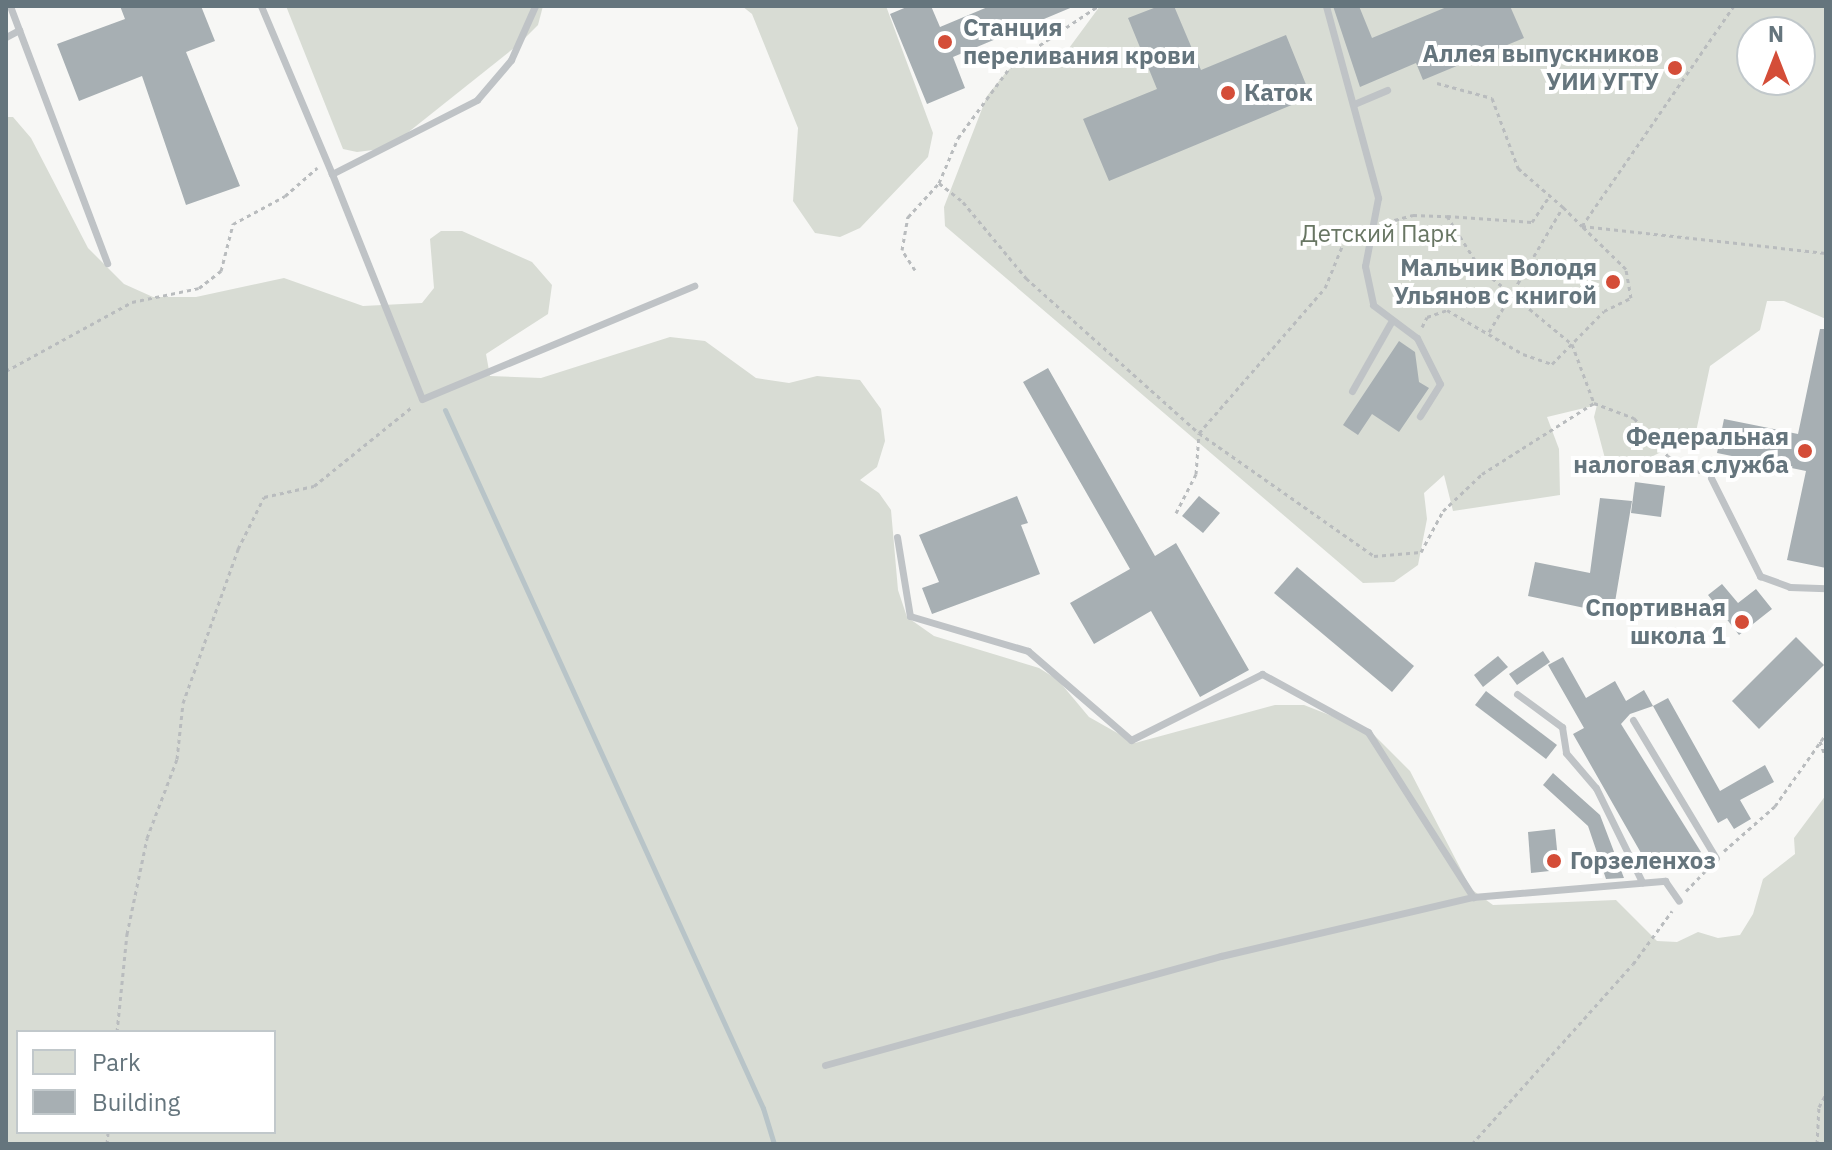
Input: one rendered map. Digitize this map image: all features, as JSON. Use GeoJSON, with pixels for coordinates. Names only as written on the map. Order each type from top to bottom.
{"type":"FeatureCollection","features":[{"type":"Feature","properties":{"kind":"lane"},"geometry":{"type":"LineString","coordinates":[[10,6],[107,263]]}},
{"type":"Feature","properties":{"kind":"lane"},"geometry":{"type":"LineString","coordinates":[[261,6],[422,399],[694,286]]}},
{"type":"Feature","properties":{"kind":"lane"},"geometry":{"type":"LineString","coordinates":[[332,174],[477,100],[511,60],[535,6]]}},
{"type":"Feature","properties":{"kind":"lane"},"geometry":{"type":"LineString","coordinates":[[1326,6],[1378,198],[1376,225],[1365,266],[1373,305],[1391,322],[1417,338],[1440,384],[1420,416]]}},
{"type":"Feature","properties":{"kind":"lane"},"geometry":{"type":"LineString","coordinates":[[6,37],[19,30]]}},
{"type":"Feature","properties":{"kind":"lane"},"geometry":{"type":"LineString","coordinates":[[1354,104],[1387,90]]}},
{"type":"Feature","properties":{"kind":"lane"},"geometry":{"type":"LineString","coordinates":[[1352,391],[1391,322]]}},
{"type":"Feature","properties":{"kind":"lane"},"geometry":{"type":"LineString","coordinates":[[1711,478],[1760,576],[1790,587],[1826,588]]}},
{"type":"Feature","properties":{"kind":"lane"},"geometry":{"type":"LineString","coordinates":[[897,537],[910,616],[1028,651],[1131,740],[1262,674],[1368,732],[1473,897]]}},
{"type":"Feature","properties":{"kind":"lane"},"geometry":{"type":"LineString","coordinates":[[1517,694],[1562,727],[1566,753],[1596,788],[1642,882]]}},
{"type":"Feature","properties":{"kind":"lane"},"geometry":{"type":"LineString","coordinates":[[1633,720],[1716,858]]}},
{"type":"Feature","properties":{"kind":"lane"},"geometry":{"type":"LineString","coordinates":[[825,1065],[1221,956],[1473,897],[1665,881],[1679,901]]}},
{"type":"Feature","properties":{"kind":"path"},"geometry":{"type":"LineString","coordinates":[[915,270],[902,250],[908,217],[939,183],[958,138],[1013,63],[1098,6]]}},
{"type":"Feature","properties":{"kind":"path"},"geometry":{"type":"LineString","coordinates":[[1582,226],[1734,6]]}},
{"type":"Feature","properties":{"kind":"path"},"geometry":{"type":"LineString","coordinates":[[1417,338],[1427,317],[1447,310],[1523,354],[1552,364],[1604,311],[1631,298],[1633,284],[1626,269],[1518,168],[1492,98],[1437,83]]}},
{"type":"Feature","properties":{"kind":"path"},"geometry":{"type":"LineString","coordinates":[[6,371],[132,302],[199,288],[221,271],[233,224],[285,196],[326,160]]}},
{"type":"Feature","properties":{"kind":"path"},"geometry":{"type":"LineString","coordinates":[[939,183],[963,202],[1026,278],[1199,433],[1374,556],[1421,552],[1443,511],[1482,474],[1594,403]]}},
{"type":"Feature","properties":{"kind":"path"},"geometry":{"type":"LineString","coordinates":[[1176,513],[1196,474],[1199,433],[1325,288],[1348,232],[1413,215],[1532,222],[1550,196]]}},
{"type":"Feature","properties":{"kind":"path"},"geometry":{"type":"LineString","coordinates":[[1488,334],[1563,207]]}},
{"type":"Feature","properties":{"kind":"path"},"geometry":{"type":"LineString","coordinates":[[1447,216],[1480,268],[1572,344],[1594,403],[1634,418],[1668,456],[1711,478]]}},
{"type":"Feature","properties":{"kind":"path"},"geometry":{"type":"LineString","coordinates":[[1582,226],[1826,253]]}},
{"type":"Feature","properties":{"kind":"path"},"geometry":{"type":"LineString","coordinates":[[117,1030],[127,934],[147,838],[177,759],[183,703],[238,549],[264,497],[314,486],[422,399]]}},
{"type":"Feature","properties":{"kind":"path"},"geometry":{"type":"LineString","coordinates":[[6,694],[6,893]]}},
{"type":"Feature","properties":{"kind":"path"},"geometry":{"type":"LineString","coordinates":[[1472,1144],[1633,964],[1679,901],[1716,858],[1775,806],[1826,734]]}},
{"type":"Feature","properties":{"kind":"path"},"geometry":{"type":"LineString","coordinates":[[1820,741],[1826,758]]}},
{"type":"Feature","properties":{"kind":"path"},"geometry":{"type":"LineString","coordinates":[[1817,1144],[1819,1107],[1826,1094]]}},
{"type":"Feature","properties":{"kind":"green space"},"geometry":{"type":"Polygon","coordinates":[[[286,6],[543,6],[538,25],[519,44],[406,134],[381,149],[357,152],[343,149],[286,6]]]}},
{"type":"Feature","properties":{"kind":"green space"},"geometry":{"type":"Polygon","coordinates":[[[742,6],[886,6],[933,133],[928,157],[860,228],[840,237],[815,233],[793,201],[798,128],[752,14],[742,6]]]}},
{"type":"Feature","properties":{"kind":"green space","name":"Детский Парк"},"geometry":{"type":"Polygon","coordinates":[[[1100,6],[1826,6],[1826,319],[1784,301],[1767,301],[1760,330],[1710,366],[1693,446],[1671,447],[1625,470],[1607,466],[1594,417],[1597,405],[1547,417],[1559,449],[1560,495],[1453,511],[1444,475],[1424,493],[1427,519],[1418,565],[1394,582],[1363,583],[945,226],[944,207],[987,96],[1007,71],[1032,52],[1061,59],[1100,6]]]}},
{"type":"Feature","properties":{"kind":"green space"},"geometry":{"type":"Polygon","coordinates":[[[6,117],[13,117],[31,138],[88,248],[124,284],[153,297],[196,297],[284,278],[363,306],[422,303],[434,288],[430,239],[441,231],[462,231],[532,262],[552,285],[548,314],[486,354],[490,376],[541,378],[670,337],[705,341],[756,378],[789,383],[817,376],[860,380],[881,409],[885,441],[877,467],[860,480],[879,493],[891,510],[898,590],[907,617],[934,636],[1039,668],[1058,680],[1089,717],[1135,743],[1275,705],[1304,705],[1370,731],[1410,771],[1471,889],[1493,905],[1616,900],[1657,941],[1677,942],[1698,932],[1718,938],[1740,935],[1753,914],[1763,879],[1795,854],[1794,838],[1826,795],[1826,1144],[6,1144],[6,117]]]}},
{"type":"Feature","properties":{"kind":"building"},"geometry":{"type":"Polygon","coordinates":[[[120,6],[201,6],[215,41],[186,52],[240,186],[186,205],[142,76],[79,101],[57,44],[125,19],[120,6]]]}},
{"type":"Feature","properties":{"kind":"building","name":"Станция переливания крови"},"geometry":{"type":"Polygon","coordinates":[[[909,6],[931,6],[940,27],[990,6],[1075,6],[953,57],[965,88],[927,104],[890,14],[909,6]]]}},
{"type":"Feature","properties":{"kind":"building","name":"Каток"},"geometry":{"type":"Polygon","coordinates":[[[1159,6],[1174,6],[1201,70],[1286,35],[1311,97],[1109,181],[1083,119],[1157,89],[1128,18],[1159,6]]]}},
{"type":"Feature","properties":{"kind":"building"},"geometry":{"type":"Polygon","coordinates":[[[1333,6],[1359,6],[1372,38],[1449,6],[1510,6],[1524,38],[1423,80],[1416,63],[1360,87],[1333,6]]]}},
{"type":"Feature","properties":{"kind":"building"},"geometry":{"type":"Polygon","coordinates":[[[1820,329],[1826,329],[1826,568],[1787,560],[1806,471],[1717,453],[1724,419],[1798,434],[1820,329]]]}},
{"type":"Feature","properties":{"kind":"building"},"geometry":{"type":"Polygon","coordinates":[[[1399,341],[1415,352],[1419,382],[1429,388],[1399,432],[1372,414],[1358,435],[1343,425],[1399,341]]]}},
{"type":"Feature","properties":{"kind":"building"},"geometry":{"type":"Polygon","coordinates":[[[1048,368],[1155,556],[1176,543],[1249,670],[1200,697],[1151,611],[1094,644],[1070,603],[1130,569],[1023,382],[1048,368]]]}},
{"type":"Feature","properties":{"kind":"building"},"geometry":{"type":"Polygon","coordinates":[[[1635,482],[1665,486],[1661,517],[1631,513],[1635,482]]]}},
{"type":"Feature","properties":{"kind":"building"},"geometry":{"type":"Polygon","coordinates":[[[1017,496],[1028,523],[1021,525],[1040,574],[932,614],[922,588],[939,582],[919,535],[1017,496]]]}},
{"type":"Feature","properties":{"kind":"building"},"geometry":{"type":"Polygon","coordinates":[[[1199,496],[1220,513],[1203,533],[1182,516],[1199,496]]]}},
{"type":"Feature","properties":{"kind":"building"},"geometry":{"type":"Polygon","coordinates":[[[1600,498],[1632,501],[1613,614],[1528,596],[1535,562],[1590,573],[1600,498]]]}},
{"type":"Feature","properties":{"kind":"building"},"geometry":{"type":"Polygon","coordinates":[[[1297,567],[1414,666],[1392,692],[1274,593],[1297,567]]]}},
{"type":"Feature","properties":{"kind":"building","name":"Спортивная школа 1"},"geometry":{"type":"Polygon","coordinates":[[[1722,584],[1738,603],[1756,589],[1772,609],[1739,635],[1708,595],[1722,584]]]}},
{"type":"Feature","properties":{"kind":"building"},"geometry":{"type":"Polygon","coordinates":[[[1796,637],[1824,665],[1759,729],[1732,701],[1796,637]]]}},
{"type":"Feature","properties":{"kind":"building"},"geometry":{"type":"Polygon","coordinates":[[[1543,651],[1550,662],[1517,685],[1509,674],[1543,651]]]}},
{"type":"Feature","properties":{"kind":"building"},"geometry":{"type":"Polygon","coordinates":[[[1498,656],[1508,667],[1483,687],[1474,675],[1498,656]]]}},
{"type":"Feature","properties":{"kind":"building"},"geometry":{"type":"Polygon","coordinates":[[[1563,657],[1586,698],[1615,681],[1626,701],[1644,690],[1653,706],[1630,714],[1621,724],[1701,852],[1679,863],[1673,854],[1649,867],[1573,734],[1584,728],[1548,665],[1563,657]]]}},
{"type":"Feature","properties":{"kind":"building"},"geometry":{"type":"Polygon","coordinates":[[[1486,691],[1557,745],[1546,759],[1475,705],[1486,691]]]}},
{"type":"Feature","properties":{"kind":"building"},"geometry":{"type":"Polygon","coordinates":[[[1668,698],[1720,791],[1765,765],[1774,782],[1740,800],[1751,819],[1734,829],[1727,818],[1718,823],[1653,706],[1668,698]]]}},
{"type":"Feature","properties":{"kind":"building"},"geometry":{"type":"Polygon","coordinates":[[[1553,773],[1600,815],[1624,878],[1606,879],[1588,826],[1543,785],[1553,773]]]}},
{"type":"Feature","properties":{"kind":"building"},"geometry":{"type":"Polygon","coordinates":[[[1555,829],[1559,870],[1531,873],[1528,832],[1555,829]]]}},
{"type":"Feature","properties":{"kind":"waterway"},"geometry":{"type":"LineString","coordinates":[[445,410],[763,1108],[774,1144]]}},
{"type":"Feature","properties":{"kind":"place","name":"Станция переливания крови"},"geometry":{"type":"Point","coordinates":[945,42]}},
{"type":"Feature","properties":{"kind":"place","name":"Аллея выпускников УИИ УГТУ"},"geometry":{"type":"Point","coordinates":[1675,68]}},
{"type":"Feature","properties":{"kind":"place","name":"Каток"},"geometry":{"type":"Point","coordinates":[1228,93]}},
{"type":"Feature","properties":{"kind":"place","name":"Мальчик Володя Ульянов с книгой"},"geometry":{"type":"Point","coordinates":[1613,282]}},
{"type":"Feature","properties":{"kind":"place","name":"Федеральная налоговая служба"},"geometry":{"type":"Point","coordinates":[1805,451]}},
{"type":"Feature","properties":{"kind":"place","name":"Спортивная школа 1"},"geometry":{"type":"Point","coordinates":[1742,622]}},
{"type":"Feature","properties":{"kind":"place","name":"Горзеленхоз"},"geometry":{"type":"Point","coordinates":[1554,861]}}]}
